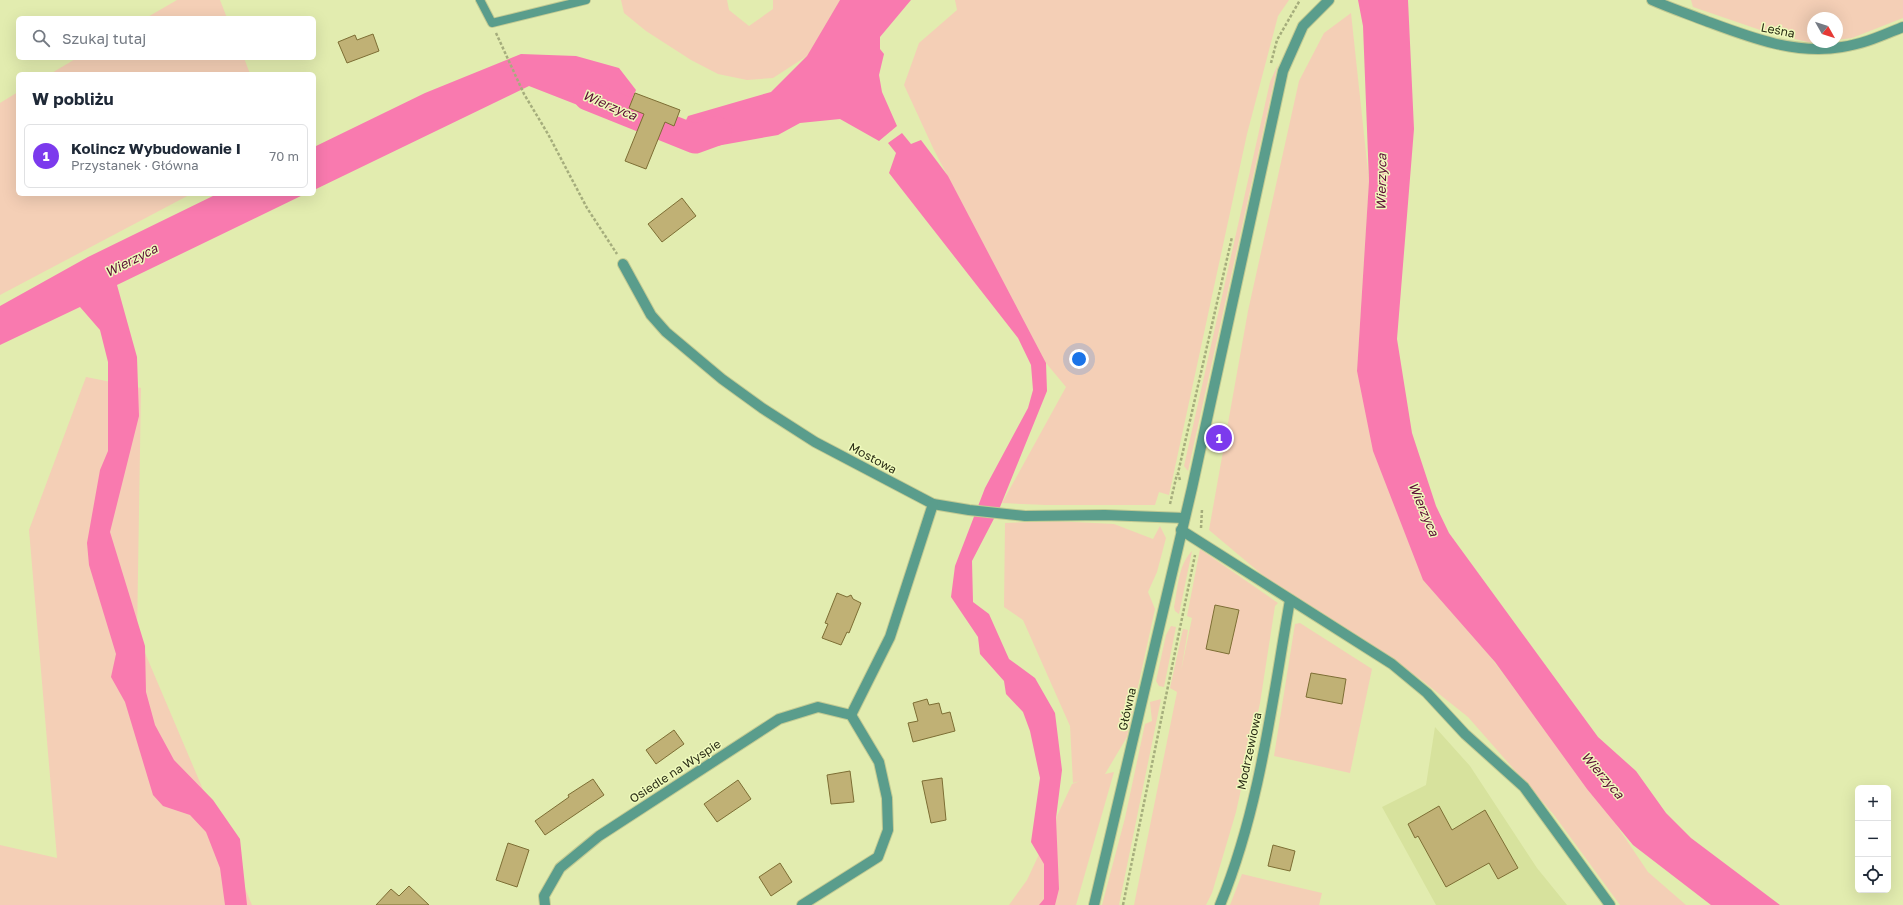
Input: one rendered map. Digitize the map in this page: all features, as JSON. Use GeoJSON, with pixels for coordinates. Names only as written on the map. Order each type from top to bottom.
{"type":"FeatureCollection","features":[{"type":"Feature","properties":{"kind":"street","name":"Główna"},"geometry":{"type":"LineString","coordinates":[[1094,905],[1184,518],[1283,71],[1303,26],[1329,0]]}},
{"type":"Feature","properties":{"kind":"street","name":"Leśna"},"geometry":{"type":"LineString","coordinates":[[1652,0],[1751,38],[1784,45],[1817,49],[1841,48],[1864,43],[1903,27]]}},
{"type":"Feature","properties":{"kind":"street","name":"Mostowa"},"geometry":{"type":"LineString","coordinates":[[623,264],[651,315],[666,332],[722,379],[762,408],[815,442],[933,504],[969,510],[1025,516],[1105,515],[1184,518]]}},
{"type":"Feature","properties":{"kind":"street"},"geometry":{"type":"LineString","coordinates":[[802,905],[878,857],[888,830],[887,798],[879,762],[851,715],[890,637],[933,504]]}},
{"type":"Feature","properties":{"kind":"street"},"geometry":{"type":"LineString","coordinates":[[1181,530],[1392,664],[1427,693],[1466,734],[1524,787],[1610,905]]}},
{"type":"Feature","properties":{"kind":"street","name":"Modrzewiowa"},"geometry":{"type":"LineString","coordinates":[[1220,905],[1234,871],[1263,758],[1290,600]]}},
{"type":"Feature","properties":{"kind":"street","name":"Osiedle na Wyspie"},"geometry":{"type":"LineString","coordinates":[[545,905],[544,896],[560,868],[599,836],[779,719],[818,707],[851,715]]}},
{"type":"Feature","properties":{"kind":"lane"},"geometry":{"type":"LineString","coordinates":[[480,0],[492,23],[586,0]]}},
{"type":"Feature","properties":{"kind":"path"},"geometry":{"type":"LineString","coordinates":[[492,23],[503,52],[524,94],[548,134],[587,208],[623,264]]}},
{"type":"Feature","properties":{"kind":"shaded area"},"geometry":{"type":"Polygon","coordinates":[[[177,0],[220,0],[226,16],[149,16],[177,0]]]}},
{"type":"Feature","properties":{"kind":"shaded area"},"geometry":{"type":"Polygon","coordinates":[[[621,0],[727,0],[729,10],[749,26],[773,9],[773,0],[840,0],[807,56],[773,78],[747,80],[718,74],[691,60],[646,31],[624,13],[621,0]]]}},
{"type":"Feature","properties":{"kind":"shaded area"},"geometry":{"type":"Polygon","coordinates":[[[955,0],[1289,0],[1278,16],[1247,134],[1169,495],[1159,492],[1155,505],[1046,505],[1002,503],[1066,387],[1046,363],[934,150],[904,85],[919,43],[957,10],[955,0]]]}},
{"type":"Feature","properties":{"kind":"shaded area"},"geometry":{"type":"Polygon","coordinates":[[[1691,0],[1903,0],[1903,18],[1852,38],[1843,39],[1843,12],[1807,12],[1807,42],[1769,33],[1693,7],[1691,0]]]}},
{"type":"Feature","properties":{"kind":"shaded area"},"geometry":{"type":"Polygon","coordinates":[[[1351,13],[1369,181],[1357,371],[1423,580],[1489,655],[1613,820],[1648,872],[1686,905],[1620,905],[1554,815],[1468,717],[1419,678],[1298,605],[1209,530],[1248,311],[1299,81],[1324,33],[1351,13]]]}},
{"type":"Feature","properties":{"kind":"shaded area"},"geometry":{"type":"Polygon","coordinates":[[[74,60],[245,60],[249,72],[53,72],[74,60]]]}},
{"type":"Feature","properties":{"kind":"shaded area"},"geometry":{"type":"Polygon","coordinates":[[[1278,64],[1188,471],[1184,466],[1270,82],[1278,64]]]}},
{"type":"Feature","properties":{"kind":"shaded area"},"geometry":{"type":"Polygon","coordinates":[[[16,93],[16,196],[187,196],[0,295],[0,103],[16,93]]]}},
{"type":"Feature","properties":{"kind":"shaded area"},"geometry":{"type":"Polygon","coordinates":[[[86,377],[141,388],[137,634],[252,905],[0,905],[0,845],[57,858],[29,530],[86,377]]]}},
{"type":"Feature","properties":{"kind":"shaded area"},"geometry":{"type":"Polygon","coordinates":[[[1055,521],[1114,524],[1153,539],[1160,526],[1166,538],[1157,572],[1148,592],[1155,609],[1127,737],[1105,774],[1114,772],[1076,905],[1009,905],[1027,880],[1072,784],[1080,781],[1073,783],[1070,726],[1023,620],[1004,607],[1005,523],[1055,521]]]}},
{"type":"Feature","properties":{"kind":"shaded area"},"geometry":{"type":"Polygon","coordinates":[[[1200,549],[1278,603],[1275,606],[1260,703],[1236,812],[1212,893],[1206,905],[1134,905],[1177,692],[1170,688],[1183,629],[1188,630],[1181,671],[1192,618],[1187,616],[1200,549]]]}},
{"type":"Feature","properties":{"kind":"shaded area"},"geometry":{"type":"Polygon","coordinates":[[[1192,551],[1179,614],[1175,611],[1174,607],[1179,577],[1187,557],[1192,551]]]}},
{"type":"Feature","properties":{"kind":"shaded area"},"geometry":{"type":"Polygon","coordinates":[[[1300,623],[1372,669],[1350,773],[1274,756],[1295,624],[1300,623]]]}},
{"type":"Feature","properties":{"kind":"shaded area"},"geometry":{"type":"Polygon","coordinates":[[[1171,626],[1176,627],[1164,687],[1159,686],[1156,681],[1166,635],[1171,626]]]}},
{"type":"Feature","properties":{"kind":"shaded area"},"geometry":{"type":"Polygon","coordinates":[[[1161,699],[1119,905],[1102,905],[1125,818],[1145,724],[1152,721],[1150,702],[1161,699]]]}},
{"type":"Feature","properties":{"kind":"shaded area"},"geometry":{"type":"Polygon","coordinates":[[[1435,727],[1470,766],[1537,868],[1567,905],[1436,905],[1382,807],[1426,785],[1435,727]]]}},
{"type":"Feature","properties":{"kind":"shaded area"},"geometry":{"type":"Polygon","coordinates":[[[1242,874],[1322,893],[1319,905],[1230,905],[1242,874]]]}},
{"type":"Feature","properties":{"kind":"water"},"geometry":{"type":"Polygon","coordinates":[[[840,0],[911,0],[880,37],[880,49],[884,54],[879,75],[882,92],[897,126],[879,141],[840,119],[800,123],[778,135],[694,150],[675,143],[688,116],[771,92],[807,56],[840,0]]]}},
{"type":"Feature","properties":{"kind":"water"},"geometry":{"type":"Polygon","coordinates":[[[1358,0],[1408,0],[1414,129],[1397,339],[1412,433],[1436,506],[1449,533],[1598,737],[1636,771],[1666,813],[1691,838],[1780,905],[1711,905],[1633,845],[1587,789],[1495,662],[1423,580],[1373,451],[1357,371],[1369,181],[1363,26],[1358,0]]]}},
{"type":"Feature","properties":{"kind":"water"},"geometry":{"type":"Polygon","coordinates":[[[521,54],[576,56],[619,68],[636,90],[628,108],[616,120],[529,86],[316,189],[316,146],[425,93],[521,54]]]}},
{"type":"Feature","properties":{"kind":"water"},"geometry":{"type":"Polygon","coordinates":[[[902,133],[911,144],[921,140],[948,176],[1046,363],[1047,391],[1000,507],[972,561],[973,602],[989,614],[1009,659],[1035,678],[1055,713],[1062,770],[1056,818],[1059,889],[1055,905],[1039,905],[1044,899],[1044,864],[1031,842],[1040,778],[1030,731],[1023,712],[1006,694],[1004,681],[980,654],[978,637],[951,597],[955,566],[985,488],[1028,408],[1033,390],[1031,365],[1018,338],[889,173],[896,153],[888,143],[902,133]]]}},
{"type":"Feature","properties":{"kind":"water"},"geometry":{"type":"Polygon","coordinates":[[[213,196],[301,196],[117,285],[137,357],[139,416],[110,532],[145,646],[146,692],[155,725],[174,760],[213,800],[240,839],[247,905],[225,905],[220,868],[206,832],[190,815],[163,806],[153,795],[125,702],[111,677],[116,654],[89,565],[87,543],[100,470],[108,451],[108,362],[100,330],[80,307],[0,345],[0,306],[88,257],[213,196]]]}},
{"type":"Feature","properties":{"kind":"building"},"geometry":{"type":"Polygon","coordinates":[[[373,34],[379,51],[347,63],[338,42],[355,35],[357,40],[373,34]]]}},
{"type":"Feature","properties":{"kind":"building"},"geometry":{"type":"Polygon","coordinates":[[[635,93],[680,110],[674,126],[665,122],[646,169],[625,161],[644,114],[629,108],[635,93]]]}},
{"type":"Feature","properties":{"kind":"building"},"geometry":{"type":"Polygon","coordinates":[[[682,198],[696,216],[662,242],[648,224],[682,198]]]}},
{"type":"Feature","properties":{"kind":"building"},"geometry":{"type":"Polygon","coordinates":[[[837,593],[847,597],[851,595],[853,599],[861,603],[849,633],[847,632],[841,645],[822,638],[828,624],[825,623],[837,593]]]}},
{"type":"Feature","properties":{"kind":"building"},"geometry":{"type":"Polygon","coordinates":[[[1215,605],[1239,610],[1229,654],[1206,649],[1215,605]]]}},
{"type":"Feature","properties":{"kind":"building"},"geometry":{"type":"Polygon","coordinates":[[[1311,673],[1346,679],[1342,704],[1306,697],[1311,673]]]}},
{"type":"Feature","properties":{"kind":"building"},"geometry":{"type":"Polygon","coordinates":[[[927,699],[929,705],[939,703],[942,714],[950,712],[955,731],[913,742],[908,723],[918,721],[913,703],[927,699]]]}},
{"type":"Feature","properties":{"kind":"building"},"geometry":{"type":"Polygon","coordinates":[[[674,730],[684,744],[656,764],[646,750],[674,730]]]}},
{"type":"Feature","properties":{"kind":"building"},"geometry":{"type":"Polygon","coordinates":[[[850,771],[854,802],[831,804],[827,775],[850,771]]]}},
{"type":"Feature","properties":{"kind":"building"},"geometry":{"type":"Polygon","coordinates":[[[942,778],[946,820],[931,823],[922,781],[942,778]]]}},
{"type":"Feature","properties":{"kind":"building"},"geometry":{"type":"Polygon","coordinates":[[[593,779],[604,795],[545,835],[535,821],[569,797],[568,795],[593,779]]]}},
{"type":"Feature","properties":{"kind":"building"},"geometry":{"type":"Polygon","coordinates":[[[738,780],[751,799],[717,822],[704,804],[738,780]]]}},
{"type":"Feature","properties":{"kind":"building"},"geometry":{"type":"Polygon","coordinates":[[[1439,806],[1452,830],[1485,810],[1518,868],[1498,879],[1489,863],[1446,887],[1418,836],[1415,838],[1408,824],[1439,806]]]}},
{"type":"Feature","properties":{"kind":"building"},"geometry":{"type":"Polygon","coordinates":[[[508,843],[529,850],[517,887],[496,880],[508,843]]]}},
{"type":"Feature","properties":{"kind":"building"},"geometry":{"type":"Polygon","coordinates":[[[1273,845],[1295,851],[1290,871],[1268,866],[1273,845]]]}},
{"type":"Feature","properties":{"kind":"building"},"geometry":{"type":"Polygon","coordinates":[[[780,863],[792,882],[771,896],[759,877],[780,863]]]}},
{"type":"Feature","properties":{"kind":"building"},"geometry":{"type":"Polygon","coordinates":[[[409,886],[429,905],[376,905],[391,889],[399,896],[409,886]]]}},
{"type":"Feature","properties":{"kind":"waterway","name":"Wierzyca"},"geometry":{"type":"LineString","coordinates":[[588,96],[695,139],[717,131]]}},
{"type":"Feature","properties":{"kind":"place","name":"Kolincz Wybudowanie I"},"geometry":{"type":"Point","coordinates":[1219,438]}}]}
